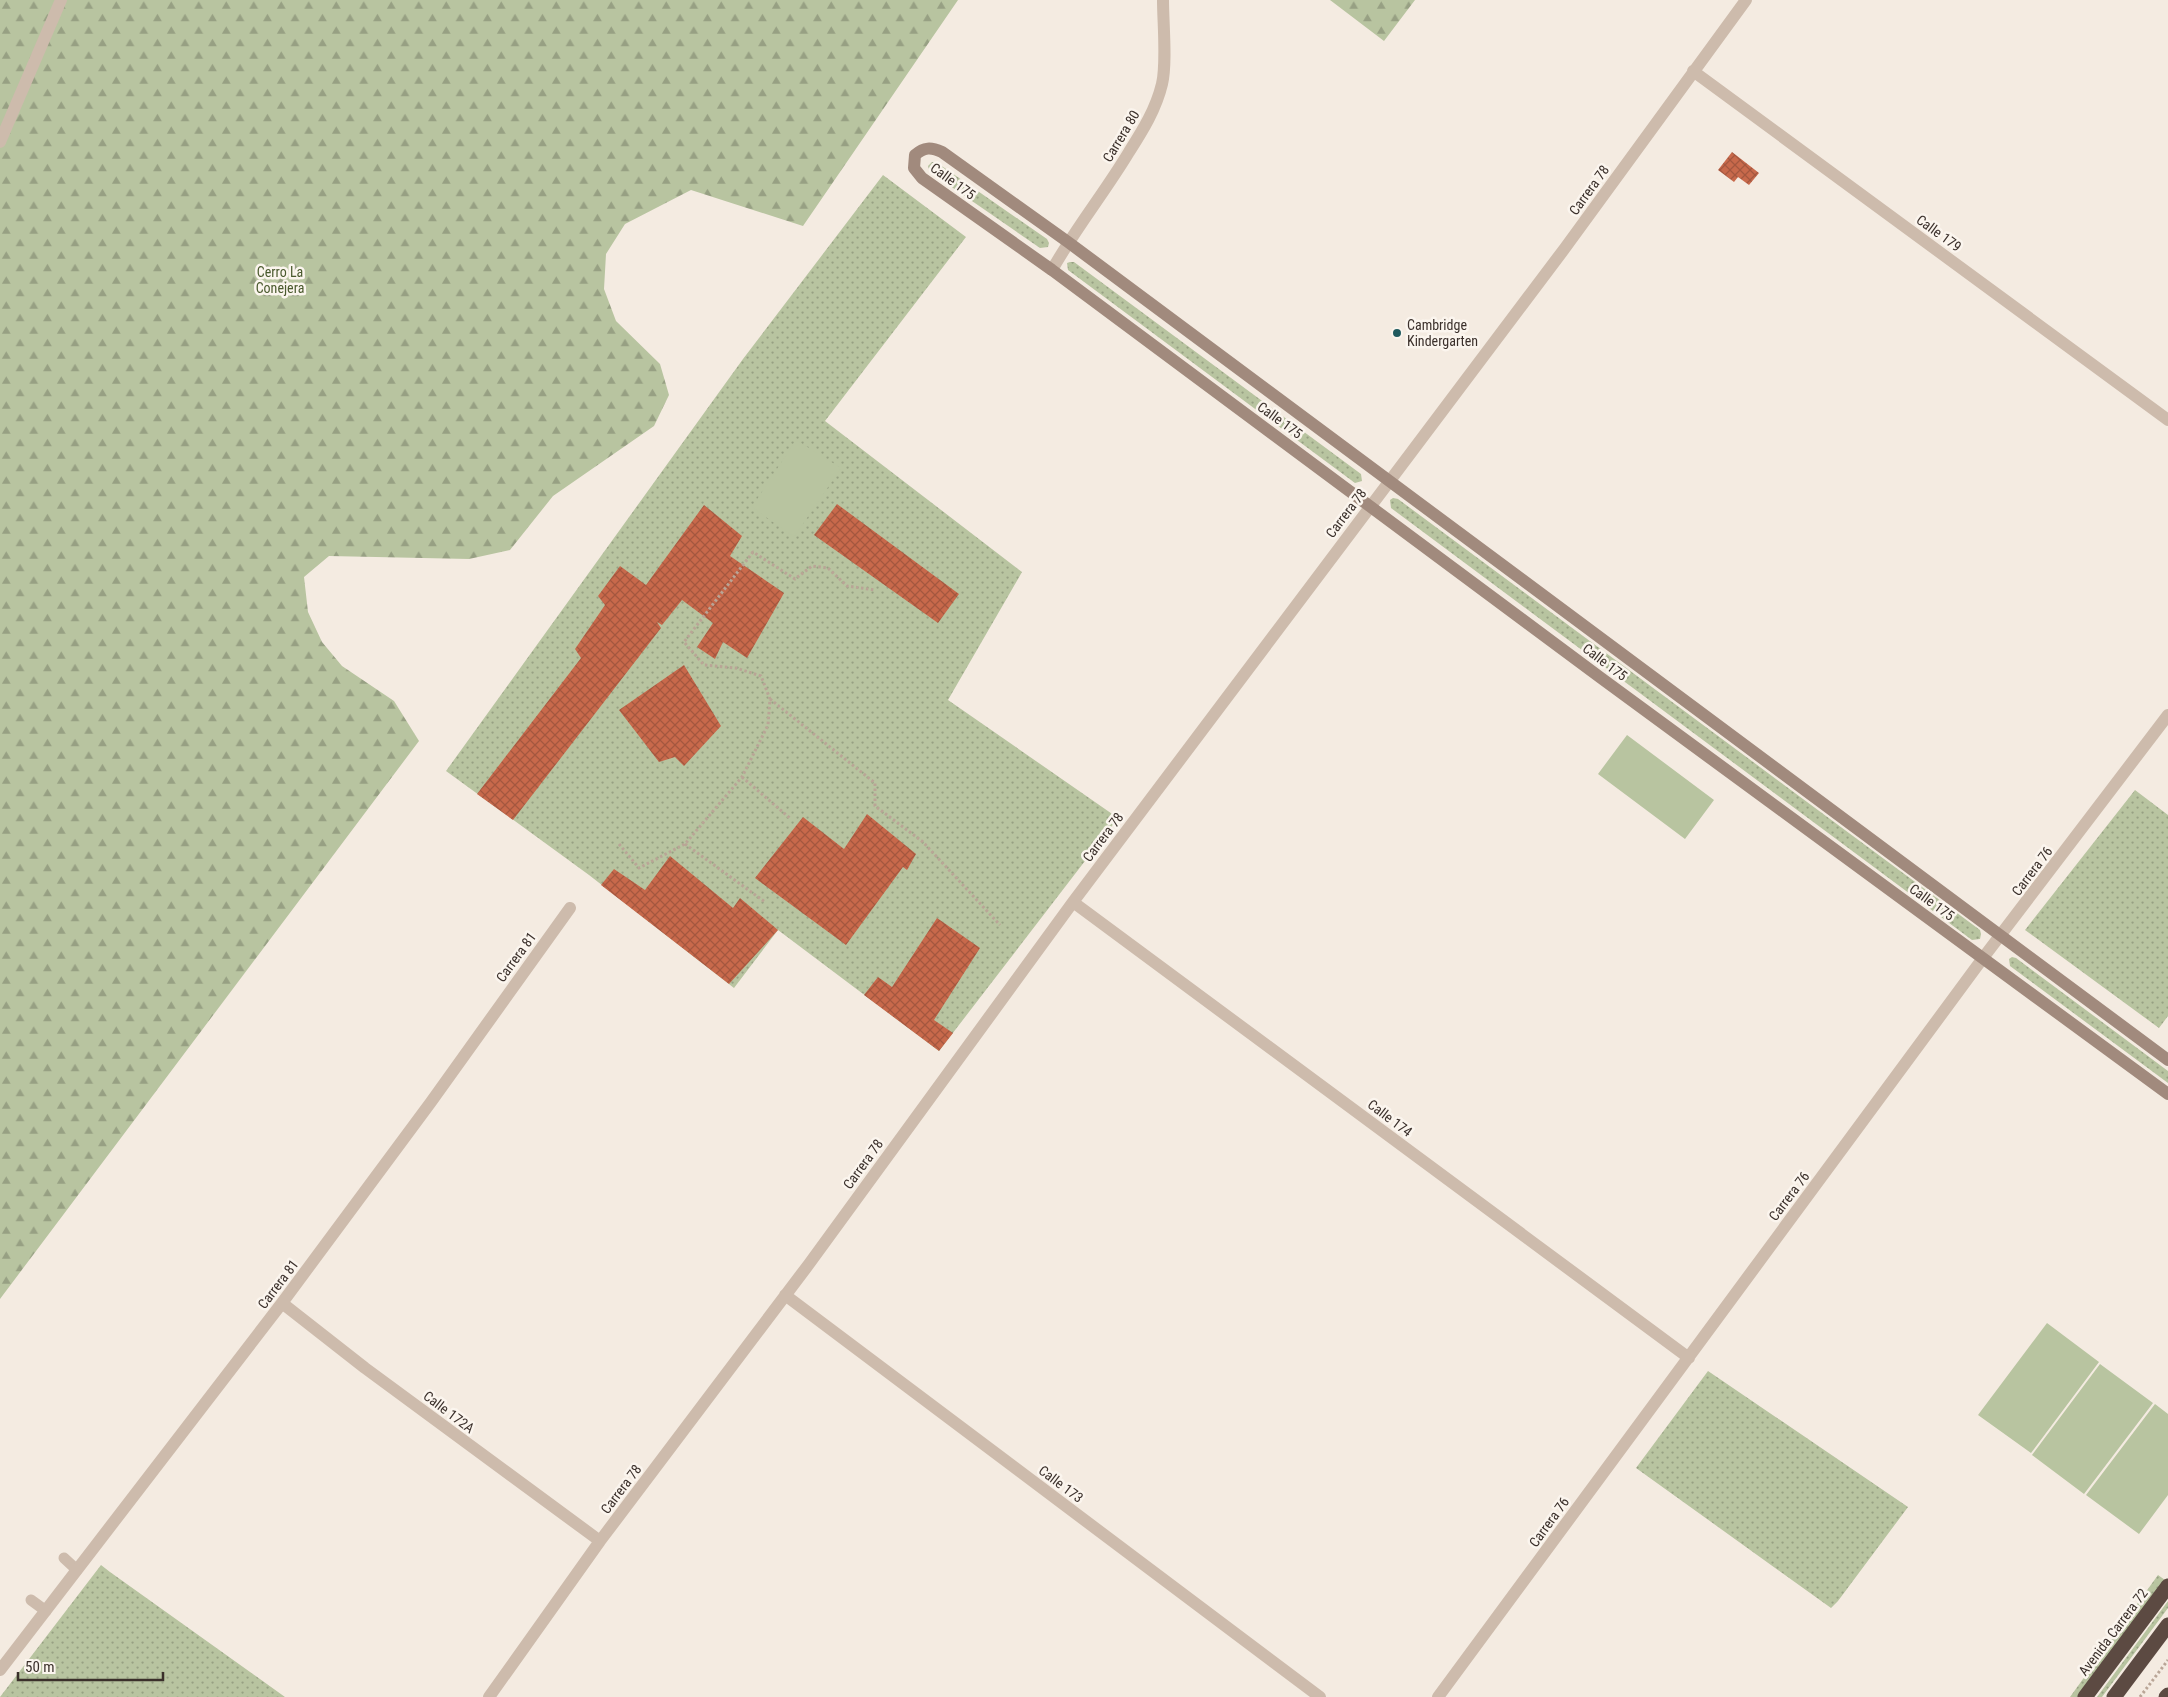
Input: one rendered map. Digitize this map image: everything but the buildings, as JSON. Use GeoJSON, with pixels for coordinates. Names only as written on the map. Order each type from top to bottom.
{"type":"FeatureCollection","features":[{"type":"Feature","properties":{"kind":"highway","name":"Avenida Carrera 72"},"geometry":{"type":"LineString","coordinates":[[2084,1697],[2168,1586]]}},
{"type":"Feature","properties":{"kind":"highway"},"geometry":{"type":"LineString","coordinates":[[2114,1697],[2168,1625]]}},
{"type":"Feature","properties":{"kind":"street"},"geometry":{"type":"LineString","coordinates":[[0,142],[61,0]]}},
{"type":"Feature","properties":{"kind":"street","name":"Carrera 80"},"geometry":{"type":"LineString","coordinates":[[1052,270],[1068,242],[1114,177],[1147,124],[1156,104],[1163,82],[1164,0]]}},
{"type":"Feature","properties":{"kind":"street","name":"Carrera 78"},"geometry":{"type":"LineString","coordinates":[[490,1697],[600,1542],[784,1296],[1073,902],[1565,248],[1746,0]]}},
{"type":"Feature","properties":{"kind":"street","name":"Calle 179"},"geometry":{"type":"LineString","coordinates":[[1693,71],[2168,420]]}},
{"type":"Feature","properties":{"kind":"street","name":"Calle 175"},"geometry":{"type":"LineString","coordinates":[[2168,1060],[1068,242],[942,152],[928,147],[920,150],[915,155],[914,168],[922,178],[1052,270],[1600,678],[2168,1094]]}},
{"type":"Feature","properties":{"kind":"street","name":"Carrera 76"},"geometry":{"type":"LineString","coordinates":[[1438,1697],[1983,958],[2002,936],[2168,715]]}},
{"type":"Feature","properties":{"kind":"street","name":"Calle 174"},"geometry":{"type":"LineString","coordinates":[[1073,902],[1689,1358]]}},
{"type":"Feature","properties":{"kind":"street","name":"Carrera 81"},"geometry":{"type":"LineString","coordinates":[[0,1670],[282,1303],[431,1102],[570,908]]}},
{"type":"Feature","properties":{"kind":"street","name":"Calle 173"},"geometry":{"type":"LineString","coordinates":[[784,1296],[1320,1697]]}},
{"type":"Feature","properties":{"kind":"street","name":"Calle 172A"},"geometry":{"type":"LineString","coordinates":[[282,1303],[364,1368],[600,1542]]}},
{"type":"Feature","properties":{"kind":"lane"},"geometry":{"type":"LineString","coordinates":[[64,1558],[77,1570]]}},
{"type":"Feature","properties":{"kind":"lane"},"geometry":{"type":"LineString","coordinates":[[31,1600],[46,1611]]}},
{"type":"Feature","properties":{"kind":"path"},"geometry":{"type":"LineString","coordinates":[[619,844],[639,868],[685,844],[742,777],[768,725],[770,699],[761,676],[736,668],[704,665],[684,642],[753,552],[795,580],[812,566],[828,568],[847,586],[876,590]]}},
{"type":"Feature","properties":{"kind":"path"},"geometry":{"type":"LineString","coordinates":[[770,699],[875,783],[876,806],[923,842],[1000,925]]}},
{"type":"Feature","properties":{"kind":"path"},"geometry":{"type":"LineString","coordinates":[[742,777],[791,819]]}},
{"type":"Feature","properties":{"kind":"path"},"geometry":{"type":"LineString","coordinates":[[685,844],[765,902]]}},
{"type":"Feature","properties":{"kind":"path"},"geometry":{"type":"LineString","coordinates":[[2140,1697],[2168,1660]]}},
{"type":"Feature","properties":{"kind":"green space","name":"Cerro La Conejera"},"geometry":{"type":"Polygon","coordinates":[[[0,0],[958,0],[803,226],[691,190],[625,224],[606,254],[604,289],[616,321],[660,364],[669,395],[654,426],[553,496],[510,550],[469,559],[329,556],[304,577],[308,612],[322,642],[342,666],[394,701],[419,741],[0,1299],[0,0]]]}},
{"type":"Feature","properties":{"kind":"green space"},"geometry":{"type":"Polygon","coordinates":[[[1330,0],[1415,0],[1384,41],[1330,0]]]}},
{"type":"Feature","properties":{"kind":"green space"},"geometry":{"type":"Polygon","coordinates":[[[932,162],[936,162],[1047,239],[1048,247],[1040,248],[930,172],[928,166],[932,162]]]}},
{"type":"Feature","properties":{"kind":"green space"},"geometry":{"type":"Polygon","coordinates":[[[883,175],[966,237],[825,421],[1022,572],[948,700],[1118,818],[939,1051],[778,930],[734,988],[589,875],[446,771],[743,359],[883,175]]]}},
{"type":"Feature","properties":{"kind":"green space"},"geometry":{"type":"Polygon","coordinates":[[[1074,262],[1361,474],[1362,481],[1355,483],[1068,270],[1067,263],[1074,262]]]}},
{"type":"Feature","properties":{"kind":"green space"},"geometry":{"type":"Polygon","coordinates":[[[796,440],[841,468],[794,537],[752,507],[796,440]]]}},
{"type":"Feature","properties":{"kind":"green space"},"geometry":{"type":"Polygon","coordinates":[[[1393,498],[1398,499],[1980,930],[1980,939],[1972,940],[1391,508],[1390,500],[1393,498]]]}},
{"type":"Feature","properties":{"kind":"green space"},"geometry":{"type":"Polygon","coordinates":[[[1627,735],[1714,800],[1685,839],[1598,774],[1627,735]]]}},
{"type":"Feature","properties":{"kind":"green space"},"geometry":{"type":"Polygon","coordinates":[[[2135,790],[2168,815],[2168,1016],[2159,1028],[2025,930],[2135,790]]]}},
{"type":"Feature","properties":{"kind":"green space"},"geometry":{"type":"Polygon","coordinates":[[[2012,957],[2016,958],[2168,1071],[2168,1083],[2010,966],[2009,959],[2012,957]]]}},
{"type":"Feature","properties":{"kind":"green space"},"geometry":{"type":"Polygon","coordinates":[[[2047,1323],[2099,1362],[2031,1453],[1978,1415],[2047,1323]]]}},
{"type":"Feature","properties":{"kind":"green space"},"geometry":{"type":"Polygon","coordinates":[[[2100,1364],[2153,1403],[2084,1494],[2032,1455],[2100,1364]]]}},
{"type":"Feature","properties":{"kind":"green space"},"geometry":{"type":"Polygon","coordinates":[[[1708,1371],[1908,1507],[1831,1608],[1636,1468],[1708,1371]]]}},
{"type":"Feature","properties":{"kind":"green space"},"geometry":{"type":"Polygon","coordinates":[[[2155,1404],[2168,1414],[2168,1495],[2139,1534],[2086,1495],[2155,1404]]]}},
{"type":"Feature","properties":{"kind":"green space"},"geometry":{"type":"Polygon","coordinates":[[[101,1565],[110,1572],[285,1697],[0,1697],[101,1565]]]}},
{"type":"Feature","properties":{"kind":"green space"},"geometry":{"type":"Polygon","coordinates":[[[2158,1575],[2165,1580],[2078,1697],[2070,1697],[2158,1575]]]}},
{"type":"Feature","properties":{"kind":"green space"},"geometry":{"type":"Polygon","coordinates":[[[2168,1601],[2168,1608],[2102,1697],[2097,1697],[2168,1601]]]}},
{"type":"Feature","properties":{"kind":"place","name":"Cambridge Kindergarten"},"geometry":{"type":"Point","coordinates":[1397,333]}}]}
